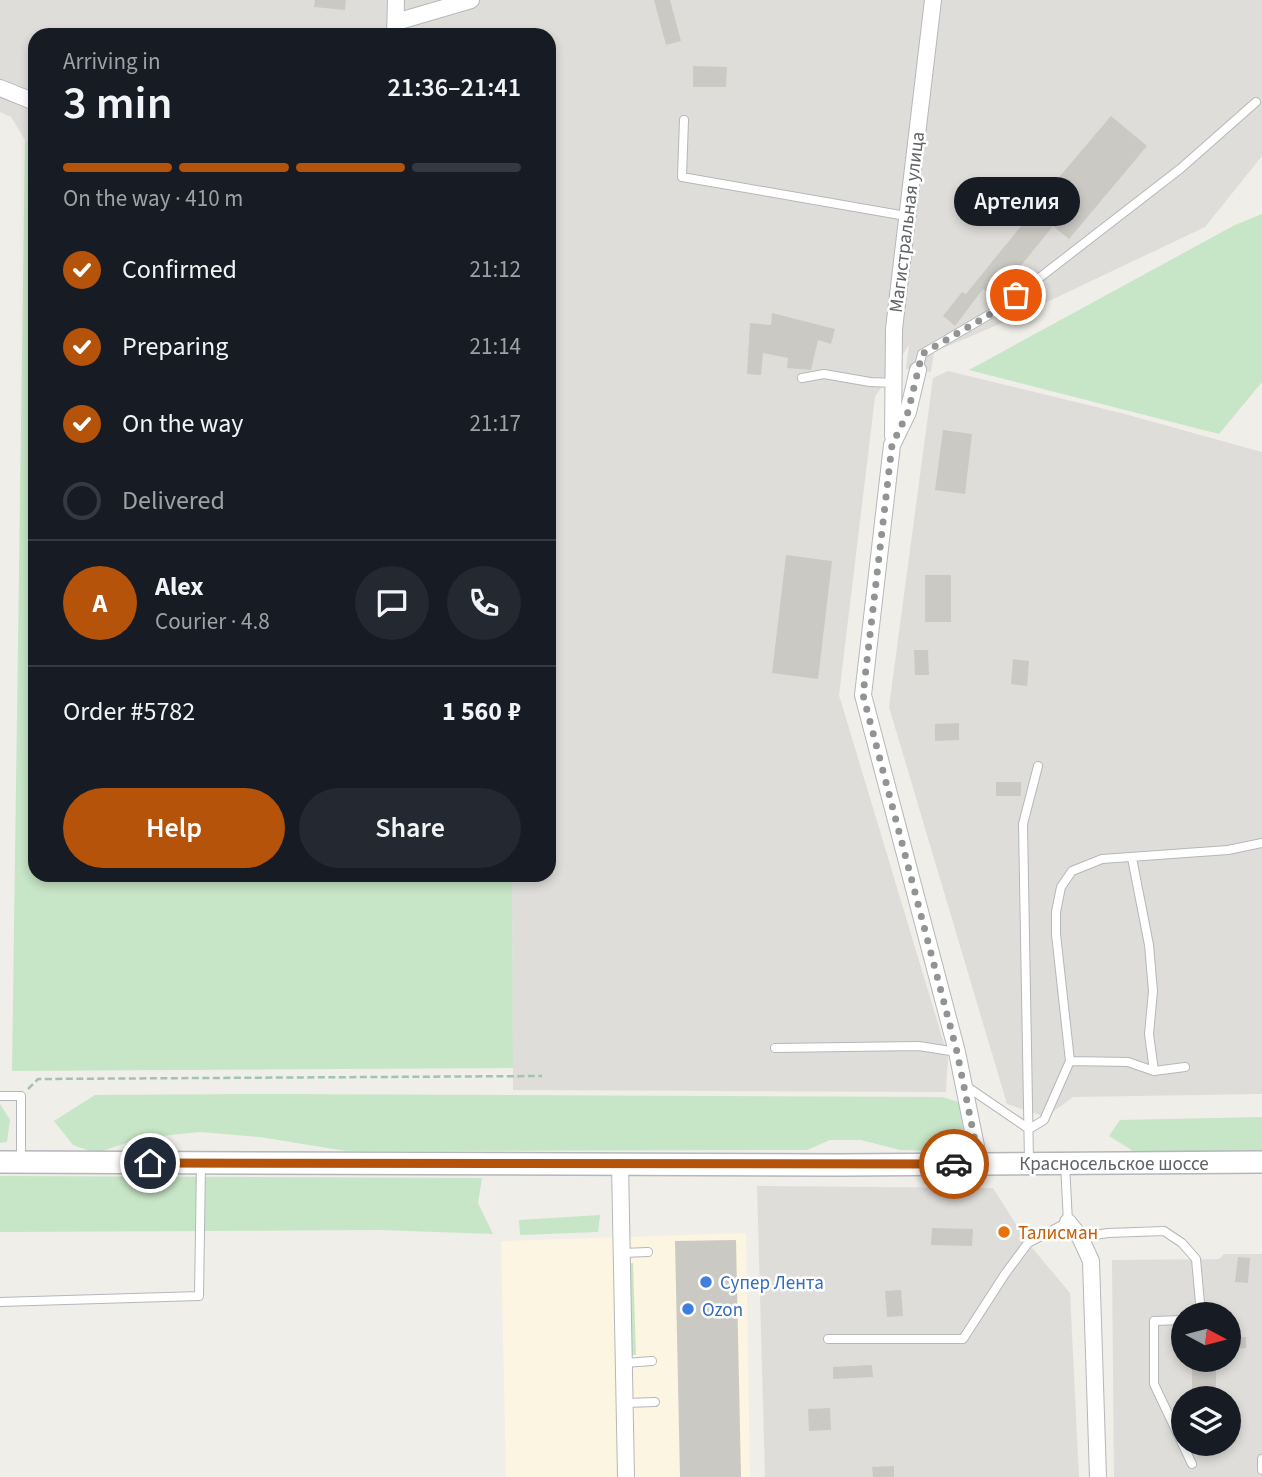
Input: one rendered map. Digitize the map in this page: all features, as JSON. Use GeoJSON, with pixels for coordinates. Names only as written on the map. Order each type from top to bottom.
{"type":"FeatureCollection","features":[{"type":"Feature","properties":{"kind":"main road","name":"Красносельское шоссе"},"geometry":{"type":"LineString","coordinates":[[11,1163],[1262,1163]]}},
{"type":"Feature","properties":{"kind":"street"},"geometry":{"type":"LineString","coordinates":[[396,0],[396,28]]}},
{"type":"Feature","properties":{"kind":"street"},"geometry":{"type":"LineString","coordinates":[[399,28],[471,0]]}},
{"type":"Feature","properties":{"kind":"street","name":"Магистральная улица"},"geometry":{"type":"LineString","coordinates":[[933,0],[894,329],[892,445],[863,695],[957,1052],[977,1151],[977,1164]]}},
{"type":"Feature","properties":{"kind":"street"},"geometry":{"type":"LineString","coordinates":[[0,88],[28,99]]}},
{"type":"Feature","properties":{"kind":"street"},"geometry":{"type":"LineString","coordinates":[[892,445],[908,412],[918,370]]}},
{"type":"Feature","properties":{"kind":"street"},"geometry":{"type":"LineString","coordinates":[[620,1164],[626,1477]]}},
{"type":"Feature","properties":{"kind":"street"},"geometry":{"type":"LineString","coordinates":[[1068,1222],[1080,1237],[1091,1261],[1098,1477]]}},
{"type":"Feature","properties":{"kind":"lane"},"geometry":{"type":"LineString","coordinates":[[918,370],[922,354],[999,309],[1180,169],[1256,102]]}},
{"type":"Feature","properties":{"kind":"lane"},"geometry":{"type":"LineString","coordinates":[[684,120],[682,177],[906,216]]}},
{"type":"Feature","properties":{"kind":"lane"},"geometry":{"type":"LineString","coordinates":[[802,378],[824,374],[870,383],[895,383]]}},
{"type":"Feature","properties":{"kind":"lane"},"geometry":{"type":"LineString","coordinates":[[1030,1164],[1023,824],[1038,766]]}},
{"type":"Feature","properties":{"kind":"lane"},"geometry":{"type":"LineString","coordinates":[[1029,1129],[1044,1119],[1070,1061],[1056,912],[1061,887],[1072,871],[1102,859],[1228,850],[1262,844]]}},
{"type":"Feature","properties":{"kind":"lane"},"geometry":{"type":"LineString","coordinates":[[1132,858],[1149,945],[1153,991],[1149,1034],[1154,1071]]}},
{"type":"Feature","properties":{"kind":"lane"},"geometry":{"type":"LineString","coordinates":[[775,1048],[919,1046],[957,1052]]}},
{"type":"Feature","properties":{"kind":"lane"},"geometry":{"type":"LineString","coordinates":[[1070,1061],[1128,1062],[1154,1071],[1185,1067]]}},
{"type":"Feature","properties":{"kind":"lane"},"geometry":{"type":"LineString","coordinates":[[963,1085],[1029,1129]]}},
{"type":"Feature","properties":{"kind":"lane"},"geometry":{"type":"LineString","coordinates":[[0,1096],[21,1096],[11,1163]]}},
{"type":"Feature","properties":{"kind":"lane"},"geometry":{"type":"LineString","coordinates":[[0,1302],[199,1296],[201,1163]]}},
{"type":"Feature","properties":{"kind":"lane"},"geometry":{"type":"LineString","coordinates":[[828,1339],[963,1339],[1028,1243],[1068,1222],[1065,1164]]}},
{"type":"Feature","properties":{"kind":"lane"},"geometry":{"type":"LineString","coordinates":[[1080,1237],[1164,1231],[1182,1243],[1196,1259],[1200,1302]]}},
{"type":"Feature","properties":{"kind":"lane"},"geometry":{"type":"LineString","coordinates":[[622,1253],[648,1252]]}},
{"type":"Feature","properties":{"kind":"lane"},"geometry":{"type":"LineString","coordinates":[[1171,1320],[1154,1321],[1154,1384],[1192,1464]]}},
{"type":"Feature","properties":{"kind":"lane"},"geometry":{"type":"LineString","coordinates":[[624,1363],[652,1361]]}},
{"type":"Feature","properties":{"kind":"lane"},"geometry":{"type":"LineString","coordinates":[[625,1403],[655,1402]]}},
{"type":"Feature","properties":{"kind":"lane"},"geometry":{"type":"LineString","coordinates":[[1262,1459],[1262,1477]]}},
{"type":"Feature","properties":{"kind":"path"},"geometry":{"type":"LineString","coordinates":[[21,1096],[38,1079],[542,1076]]}},
{"type":"Feature","properties":{"kind":"shaded area"},"geometry":{"type":"Polygon","coordinates":[[[0,0],[1262,0],[1262,156],[1205,227],[1009,320],[934,352],[931,372],[906,369],[909,345],[875,397],[839,695],[948,1057],[946,1092],[513,1090],[512,882],[556,882],[556,28],[28,28],[28,141],[11,117],[0,112],[0,0]]]}},
{"type":"Feature","properties":{"kind":"shaded area"},"geometry":{"type":"Polygon","coordinates":[[[948,371],[1121,413],[1262,452],[1262,1094],[1073,1097],[1046,1117],[1007,1104],[889,707],[933,378],[948,371]]]}},
{"type":"Feature","properties":{"kind":"shaded area"},"geometry":{"type":"Polygon","coordinates":[[[757,1186],[993,1188],[1028,1243],[1070,1293],[1079,1477],[765,1477],[757,1186]]]}},
{"type":"Feature","properties":{"kind":"shaded area"},"geometry":{"type":"Polygon","coordinates":[[[746,1233],[750,1477],[506,1477],[501,1241],[746,1233]]]}},
{"type":"Feature","properties":{"kind":"shaded area"},"geometry":{"type":"Polygon","coordinates":[[[1224,1254],[1262,1254],[1262,1477],[1114,1477],[1112,1260],[1219,1259],[1224,1254]]]}},
{"type":"Feature","properties":{"kind":"green space"},"geometry":{"type":"Polygon","coordinates":[[[25,140],[28,141],[28,882],[512,882],[513,1068],[12,1071],[25,140]]]}},
{"type":"Feature","properties":{"kind":"green space"},"geometry":{"type":"Polygon","coordinates":[[[1262,214],[1262,382],[1219,434],[969,370],[1233,226],[1262,214]]]}},
{"type":"Feature","properties":{"kind":"green space"},"geometry":{"type":"Polygon","coordinates":[[[95,1095],[942,1097],[959,1102],[964,1136],[938,1151],[900,1150],[861,1140],[830,1140],[807,1150],[346,1151],[260,1137],[200,1132],[141,1138],[96,1153],[73,1145],[54,1121],[95,1095]]]}},
{"type":"Feature","properties":{"kind":"green space"},"geometry":{"type":"Polygon","coordinates":[[[0,1104],[10,1120],[7,1142],[0,1143],[0,1104]]]}},
{"type":"Feature","properties":{"kind":"green space"},"geometry":{"type":"Polygon","coordinates":[[[1262,1117],[1262,1151],[1133,1151],[1109,1136],[1120,1120],[1262,1117]]]}},
{"type":"Feature","properties":{"kind":"green space"},"geometry":{"type":"Polygon","coordinates":[[[0,1176],[482,1178],[478,1203],[493,1234],[381,1230],[0,1232],[0,1176]]]}},
{"type":"Feature","properties":{"kind":"green space"},"geometry":{"type":"Polygon","coordinates":[[[600,1215],[598,1232],[520,1235],[519,1220],[600,1215]]]}},
{"type":"Feature","properties":{"kind":"green space"},"geometry":{"type":"Polygon","coordinates":[[[633,1263],[636,1355],[630,1355],[627,1264],[633,1263]]]}},
{"type":"Feature","properties":{"kind":"building"},"geometry":{"type":"Polygon","coordinates":[[[315,0],[346,0],[345,10],[314,7],[315,0]]]}},
{"type":"Feature","properties":{"kind":"building"},"geometry":{"type":"Polygon","coordinates":[[[654,0],[670,0],[681,41],[666,45],[654,0]]]}},
{"type":"Feature","properties":{"kind":"building"},"geometry":{"type":"Polygon","coordinates":[[[693,66],[727,67],[726,87],[693,87],[693,66]]]}},
{"type":"Feature","properties":{"kind":"building"},"geometry":{"type":"Polygon","coordinates":[[[1111,116],[1147,146],[1069,239],[1053,226],[994,299],[983,289],[955,326],[943,316],[962,292],[966,294],[1034,210],[1032,209],[1111,116]]]}},
{"type":"Feature","properties":{"kind":"building"},"geometry":{"type":"Polygon","coordinates":[[[772,313],[835,329],[831,344],[818,340],[811,370],[787,368],[788,358],[763,353],[761,375],[747,374],[750,323],[771,325],[772,313]]]}},
{"type":"Feature","properties":{"kind":"building"},"geometry":{"type":"Polygon","coordinates":[[[943,430],[972,434],[965,494],[935,490],[943,430]]]}},
{"type":"Feature","properties":{"kind":"building"},"geometry":{"type":"Polygon","coordinates":[[[786,555],[832,561],[818,679],[772,673],[786,555]]]}},
{"type":"Feature","properties":{"kind":"building"},"geometry":{"type":"Polygon","coordinates":[[[925,575],[951,575],[951,622],[925,622],[925,575]]]}},
{"type":"Feature","properties":{"kind":"building"},"geometry":{"type":"Polygon","coordinates":[[[914,650],[928,650],[929,675],[915,675],[914,650]]]}},
{"type":"Feature","properties":{"kind":"building"},"geometry":{"type":"Polygon","coordinates":[[[1013,659],[1029,661],[1027,686],[1011,684],[1013,659]]]}},
{"type":"Feature","properties":{"kind":"building"},"geometry":{"type":"Polygon","coordinates":[[[959,723],[959,740],[935,741],[935,724],[959,723]]]}},
{"type":"Feature","properties":{"kind":"building"},"geometry":{"type":"Polygon","coordinates":[[[996,782],[1021,782],[1021,796],[996,796],[996,782]]]}},
{"type":"Feature","properties":{"kind":"building"},"geometry":{"type":"Polygon","coordinates":[[[932,1228],[973,1229],[972,1246],[931,1245],[932,1228]]]}},
{"type":"Feature","properties":{"kind":"building"},"geometry":{"type":"Polygon","coordinates":[[[736,1240],[741,1477],[680,1477],[675,1241],[736,1240]]]}},
{"type":"Feature","properties":{"kind":"building"},"geometry":{"type":"Polygon","coordinates":[[[1238,1257],[1250,1258],[1248,1283],[1235,1282],[1238,1257]]]}},
{"type":"Feature","properties":{"kind":"building"},"geometry":{"type":"Polygon","coordinates":[[[901,1290],[903,1316],[887,1317],[885,1291],[901,1290]]]}},
{"type":"Feature","properties":{"kind":"building"},"geometry":{"type":"Polygon","coordinates":[[[1241,1337],[1246,1337],[1246,1348],[1241,1348],[1241,1337]]]}},
{"type":"Feature","properties":{"kind":"building"},"geometry":{"type":"Polygon","coordinates":[[[872,1365],[873,1377],[833,1379],[833,1367],[872,1365]]]}},
{"type":"Feature","properties":{"kind":"building"},"geometry":{"type":"Polygon","coordinates":[[[1192,1372],[1216,1372],[1216,1386],[1192,1386],[1192,1372]]]}},
{"type":"Feature","properties":{"kind":"building"},"geometry":{"type":"Polygon","coordinates":[[[830,1408],[831,1430],[809,1431],[808,1409],[830,1408]]]}},
{"type":"Feature","properties":{"kind":"building"},"geometry":{"type":"Polygon","coordinates":[[[894,1466],[894,1477],[873,1477],[872,1467],[894,1466]]]}},
{"type":"Feature","properties":{"kind":"way so far"},"geometry":{"type":"LineString","coordinates":[[954,1164],[977,1164],[977,1151],[957,1052],[863,695],[892,445],[908,412],[922,354],[999,309],[1016,295]]}},
{"type":"Feature","properties":{"kind":"place","name":"Артелия"},"geometry":{"type":"Point","coordinates":[1016,295]}},
{"type":"Feature","properties":{"kind":"place","name":"Талисман"},"geometry":{"type":"Point","coordinates":[1004,1232]}},
{"type":"Feature","properties":{"kind":"place","name":"Супер Лента"},"geometry":{"type":"Point","coordinates":[706,1282]}},
{"type":"Feature","properties":{"kind":"place","name":"Ozon"},"geometry":{"type":"Point","coordinates":[688,1309]}},
{"type":"Feature","properties":{"kind":"route"},"geometry":{"type":"LineString","coordinates":[[150,1163],[954,1164]]}}]}
